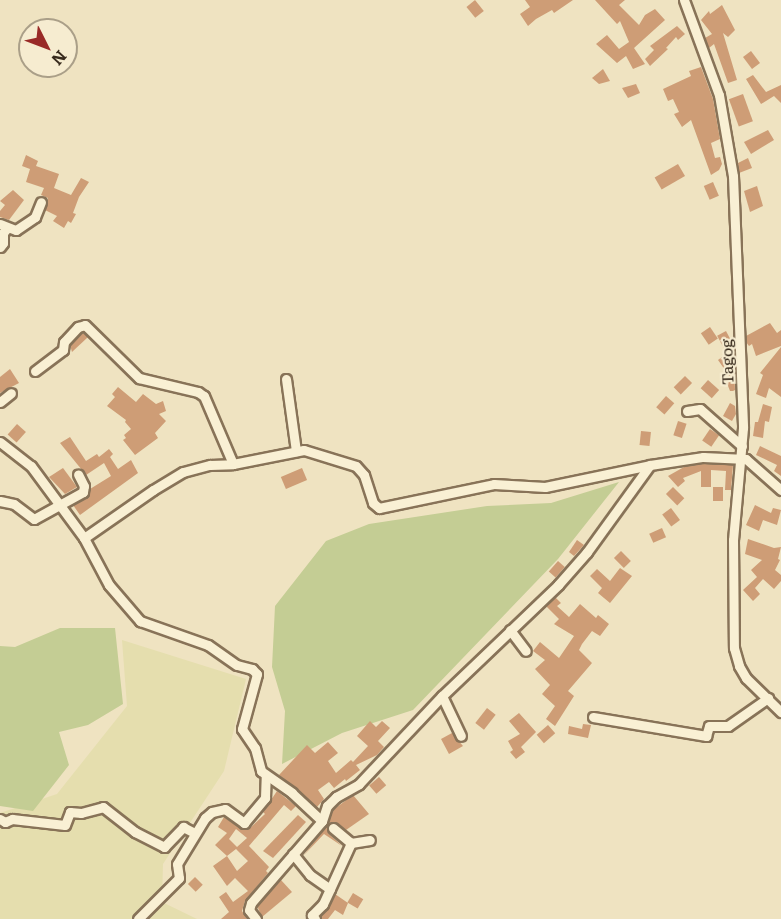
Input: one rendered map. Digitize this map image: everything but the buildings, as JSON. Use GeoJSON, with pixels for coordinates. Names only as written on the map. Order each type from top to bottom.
{"type":"FeatureCollection","features":[{"type":"Feature","properties":{"kind":"street","name":"Tagog"},"geometry":{"type":"LineString","coordinates":[[684,0],[719,95],[731,156],[741,360],[742,446],[733,540],[734,648],[739,666],[746,678],[781,712]]}},
{"type":"Feature","properties":{"kind":"street"},"geometry":{"type":"LineString","coordinates":[[0,247],[3,243],[4,226],[16,230],[31,220],[41,202]]}},
{"type":"Feature","properties":{"kind":"street"},"geometry":{"type":"LineString","coordinates":[[35,371],[63,350],[65,340],[78,327],[85,325],[139,378],[198,392],[204,396],[233,464]]}},
{"type":"Feature","properties":{"kind":"street"},"geometry":{"type":"LineString","coordinates":[[286,379],[297,451]]}},
{"type":"Feature","properties":{"kind":"street"},"geometry":{"type":"LineString","coordinates":[[0,402],[11,393]]}},
{"type":"Feature","properties":{"kind":"street"},"geometry":{"type":"LineString","coordinates":[[687,411],[699,409],[742,446]]}},
{"type":"Feature","properties":{"kind":"street"},"geometry":{"type":"LineString","coordinates":[[0,442],[31,466],[84,538],[109,585],[140,621],[208,645],[237,665],[252,669],[257,674],[242,729],[255,748],[261,771],[292,793],[322,821]]}},
{"type":"Feature","properties":{"kind":"street"},"geometry":{"type":"LineString","coordinates":[[84,538],[183,472],[210,465],[233,464],[297,451],[309,451],[356,466],[364,475],[373,503],[379,508],[494,484],[545,487],[650,465],[703,457],[741,457],[753,463],[781,490]]}},
{"type":"Feature","properties":{"kind":"street"},"geometry":{"type":"LineString","coordinates":[[256,919],[249,910],[251,903],[322,821],[325,810],[334,799],[359,784],[442,696],[558,585],[581,559],[650,465]]}},
{"type":"Feature","properties":{"kind":"street"},"geometry":{"type":"LineString","coordinates":[[0,501],[14,504],[33,519],[60,507],[84,491],[78,474]]}},
{"type":"Feature","properties":{"kind":"street"},"geometry":{"type":"LineString","coordinates":[[510,630],[526,651]]}},
{"type":"Feature","properties":{"kind":"street"},"geometry":{"type":"LineString","coordinates":[[442,696],[461,736]]}},
{"type":"Feature","properties":{"kind":"street"},"geometry":{"type":"LineString","coordinates":[[593,717],[705,736],[709,726],[728,726],[768,698]]}},
{"type":"Feature","properties":{"kind":"street"},"geometry":{"type":"LineString","coordinates":[[138,919],[178,878],[177,864],[205,818],[218,810],[225,809],[244,823],[265,798],[266,775]]}},
{"type":"Feature","properties":{"kind":"street"},"geometry":{"type":"LineString","coordinates":[[0,819],[5,822],[12,819],[65,825],[70,812],[81,813],[103,807],[135,832],[164,847],[183,827],[195,833]]}},
{"type":"Feature","properties":{"kind":"street"},"geometry":{"type":"LineString","coordinates":[[333,828],[351,843],[370,840]]}},
{"type":"Feature","properties":{"kind":"street"},"geometry":{"type":"LineString","coordinates":[[315,919],[312,915],[323,904],[352,847],[351,843]]}},
{"type":"Feature","properties":{"kind":"street"},"geometry":{"type":"LineString","coordinates":[[293,854],[310,875],[330,888]]}},
{"type":"Feature","properties":{"kind":"shaded area"},"geometry":{"type":"Polygon","coordinates":[[[122,640],[246,679],[224,771],[163,864],[162,902],[197,919],[0,919],[0,813],[57,794],[127,706],[122,640]]]}},
{"type":"Feature","properties":{"kind":"green space"},"geometry":{"type":"Polygon","coordinates":[[[619,482],[558,559],[413,710],[342,733],[282,764],[285,711],[272,667],[275,606],[326,541],[369,524],[487,506],[551,503],[619,482]]]}},
{"type":"Feature","properties":{"kind":"green space"},"geometry":{"type":"Polygon","coordinates":[[[60,628],[115,628],[123,704],[88,725],[59,732],[69,765],[33,811],[0,806],[0,646],[15,647],[60,628]]]}}]}
